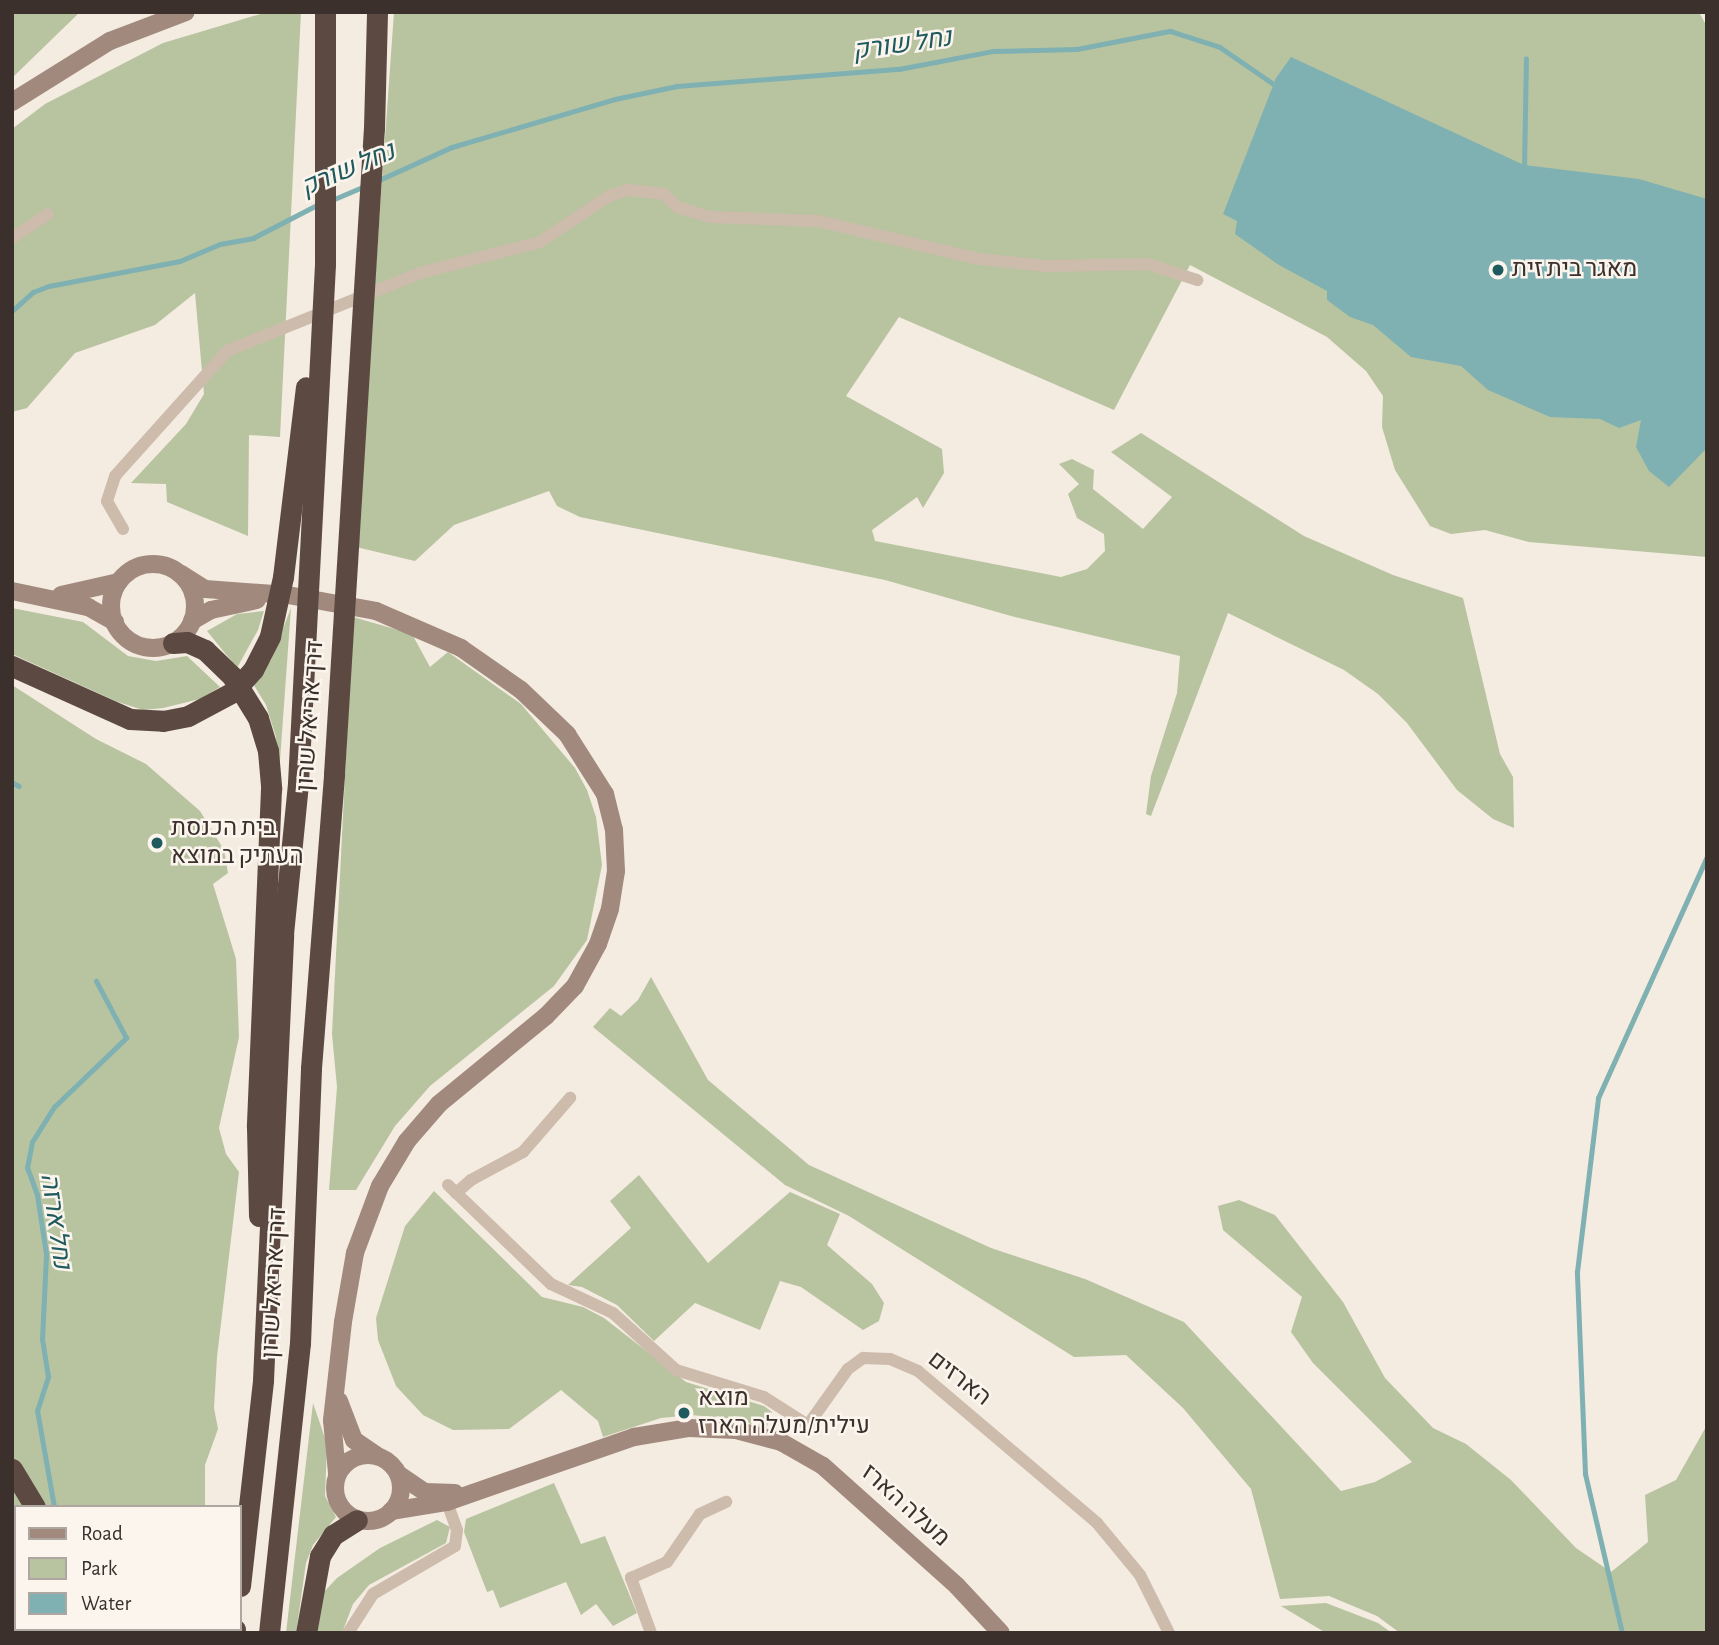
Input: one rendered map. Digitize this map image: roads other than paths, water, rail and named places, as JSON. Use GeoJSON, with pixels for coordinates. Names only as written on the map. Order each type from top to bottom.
{"type":"FeatureCollection","features":[{"type":"Feature","properties":{"kind":"highway","name":"דרך אריאל שרון"},"geometry":{"type":"LineString","coordinates":[[242,1568],[263,1382],[284,934],[298,783],[325,264],[325,12]]}},
{"type":"Feature","properties":{"kind":"highway","name":"דרך אריאל שרון"},"geometry":{"type":"LineString","coordinates":[[269,1633],[300,1343],[311,1068],[334,774],[374,128],[377,12]]}},
{"type":"Feature","properties":{"kind":"highway"},"geometry":{"type":"LineString","coordinates":[[12,666],[130,719],[188,716],[233,692],[257,664],[270,636],[283,577],[325,264]]}},
{"type":"Feature","properties":{"kind":"highway"},"geometry":{"type":"LineString","coordinates":[[173,643],[195,645],[232,676],[258,718],[270,768],[257,1126],[263,1382]]}},
{"type":"Feature","properties":{"kind":"highway"},"geometry":{"type":"LineString","coordinates":[[12,1468],[34,1505]]}},
{"type":"Feature","properties":{"kind":"highway"},"geometry":{"type":"LineString","coordinates":[[306,1633],[320,1556],[333,1535],[357,1520]]}},
{"type":"Feature","properties":{"kind":"main road"},"geometry":{"type":"LineString","coordinates":[[12,102],[110,41],[187,12]]}},
{"type":"Feature","properties":{"kind":"main road"},"geometry":{"type":"LineString","coordinates":[[47,597],[99,590],[119,582],[145,565],[164,566],[205,589],[288,596],[391,616],[483,662],[567,734],[595,775],[611,812],[616,850],[614,890],[601,936],[583,974],[546,1016],[454,1090],[419,1126],[380,1186],[365,1224],[349,1280],[332,1429],[337,1501],[357,1520],[375,1520],[391,1511],[401,1491],[398,1474],[348,1432],[339,1402],[338,1380]]}},
{"type":"Feature","properties":{"kind":"main road"},"geometry":{"type":"LineString","coordinates":[[181,574],[193,593],[192,621]]}},
{"type":"Feature","properties":{"kind":"main road"},"geometry":{"type":"LineString","coordinates":[[115,622],[112,598],[119,582]]}},
{"type":"Feature","properties":{"kind":"main road"},"geometry":{"type":"LineString","coordinates":[[12,591],[88,607],[115,622],[138,644],[154,648],[173,643],[192,621],[227,606],[288,596]]}},
{"type":"Feature","properties":{"kind":"main road","name":"מעלה הארז"},"geometry":{"type":"LineString","coordinates":[[391,1511],[447,1502],[661,1431],[713,1427],[759,1435],[823,1466],[926,1557],[1002,1633]]}},
{"type":"Feature","properties":{"kind":"main road"},"geometry":{"type":"LineString","coordinates":[[337,1473],[358,1455],[377,1456]]}},
{"type":"Feature","properties":{"kind":"main road","name":"מעלה הארז"},"geometry":{"type":"LineString","coordinates":[[398,1474],[425,1492],[479,1492]]}},
{"type":"Feature","properties":{"kind":"street"},"geometry":{"type":"LineString","coordinates":[[123,529],[107,501],[115,476],[227,351],[420,273],[540,242],[609,196],[628,190],[664,194],[677,207],[710,217],[818,220],[979,259],[1048,266],[1148,264],[1197,280]]}},
{"type":"Feature","properties":{"kind":"street"},"geometry":{"type":"LineString","coordinates":[[12,238],[48,214]]}},
{"type":"Feature","properties":{"kind":"street","name":"הארזים"},"geometry":{"type":"LineString","coordinates":[[569,1098],[523,1152],[452,1189],[551,1284],[613,1313],[676,1370],[764,1397],[808,1425],[848,1369],[863,1358],[890,1359],[918,1371],[1097,1523],[1139,1575],[1169,1633]]}},
{"type":"Feature","properties":{"kind":"street"},"geometry":{"type":"LineString","coordinates":[[348,1633],[373,1594],[455,1546],[457,1530],[447,1502]]}},
{"type":"Feature","properties":{"kind":"street"},"geometry":{"type":"LineString","coordinates":[[651,1633],[631,1578],[637,1572],[667,1562],[700,1514],[726,1502]]}},
{"type":"Feature","properties":{"kind":"water","name":"מאגר בית זית"},"geometry":{"type":"Polygon","coordinates":[[[1291,57],[1524,165],[1639,179],[1707,199],[1707,448],[1669,487],[1649,471],[1636,447],[1641,420],[1619,428],[1600,419],[1550,417],[1488,390],[1461,366],[1411,357],[1373,325],[1350,317],[1327,300],[1327,291],[1279,265],[1235,234],[1237,221],[1223,214],[1276,78],[1291,57]]]}},
{"type":"Feature","properties":{"kind":"waterway","name":"נחל שורק"},"geometry":{"type":"LineString","coordinates":[[377,181],[452,147],[615,99],[677,86],[899,69],[993,51],[1077,49],[1170,31],[1220,47],[1278,87]]}},
{"type":"Feature","properties":{"kind":"waterway"},"geometry":{"type":"LineString","coordinates":[[1524,170],[1526,59]]}},
{"type":"Feature","properties":{"kind":"waterway","name":"נחל שורק"},"geometry":{"type":"LineString","coordinates":[[332,200],[363,187]]}},
{"type":"Feature","properties":{"kind":"waterway","name":"נחל שורק"},"geometry":{"type":"LineString","coordinates":[[12,311],[33,292],[49,286],[180,261],[220,244],[253,238],[317,205]]}},
{"type":"Feature","properties":{"kind":"waterway"},"geometry":{"type":"LineString","coordinates":[[12,782],[19,786]]}},
{"type":"Feature","properties":{"kind":"waterway"},"geometry":{"type":"LineString","coordinates":[[1622,1633],[1585,1474],[1577,1272],[1598,1098],[1707,857]]}},
{"type":"Feature","properties":{"kind":"waterway","name":"נחל ארזה"},"geometry":{"type":"LineString","coordinates":[[54,1505],[37,1411],[48,1377],[42,1340],[46,1254],[37,1195],[27,1168],[32,1142],[54,1107],[126,1038],[96,981]]}},
{"type":"Feature","properties":{"kind":"place","name":"מאגר בית זית"},"geometry":{"type":"Point","coordinates":[1498,270]}},
{"type":"Feature","properties":{"kind":"place","name":"בית הכנסת העתיק במוצא"},"geometry":{"type":"Point","coordinates":[157,843]}},
{"type":"Feature","properties":{"kind":"place","name":"מוצא עילית/מעלה הארז"},"geometry":{"type":"Point","coordinates":[684,1413]}}]}
